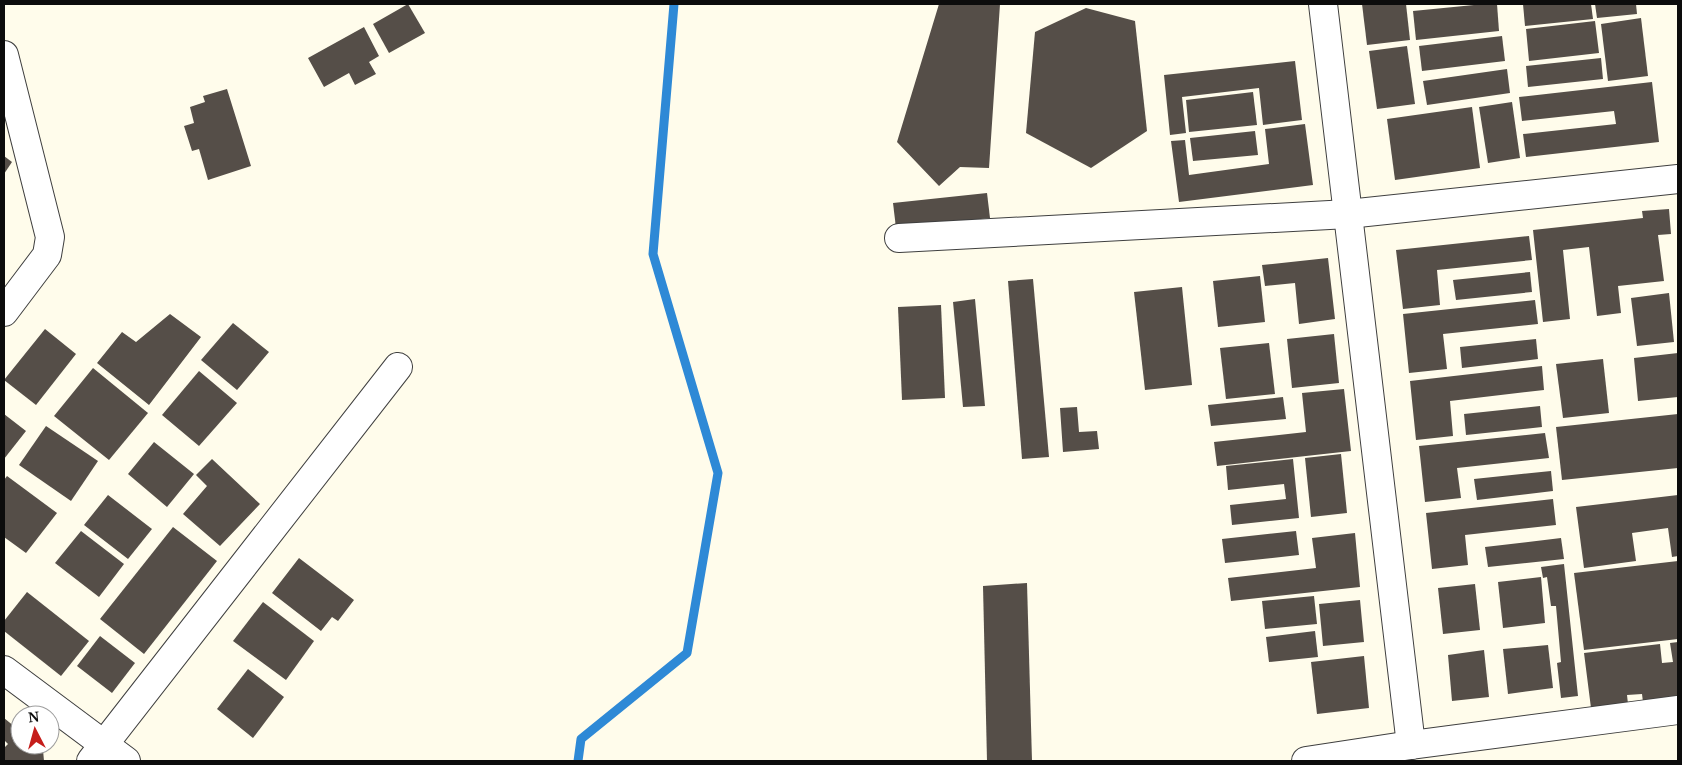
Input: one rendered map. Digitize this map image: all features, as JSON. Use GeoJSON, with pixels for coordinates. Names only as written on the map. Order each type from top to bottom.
{"type":"FeatureCollection","features":[{"type":"Feature","properties":{"kind":"street"},"geometry":{"type":"LineString","coordinates":[[1323,4],[1411,745]]}},
{"type":"Feature","properties":{"kind":"street"},"geometry":{"type":"LineString","coordinates":[[4,55],[50,237],[48,255],[4,312]]}},
{"type":"Feature","properties":{"kind":"street"},"geometry":{"type":"LineString","coordinates":[[900,238],[1348,214],[1678,179]]}},
{"type":"Feature","properties":{"kind":"street"},"geometry":{"type":"LineString","coordinates":[[98,753],[398,367]]}},
{"type":"Feature","properties":{"kind":"street"},"geometry":{"type":"LineString","coordinates":[[4,670],[98,753],[126,761]]}},
{"type":"Feature","properties":{"kind":"street"},"geometry":{"type":"LineString","coordinates":[[1306,761],[1411,745],[1678,710]]}},
{"type":"Feature","properties":{"kind":"building"},"geometry":{"type":"Polygon","coordinates":[[[408,4],[425,33],[389,53],[373,24],[408,4]]]}},
{"type":"Feature","properties":{"kind":"building"},"geometry":{"type":"Polygon","coordinates":[[[939,4],[1000,4],[989,168],[960,167],[939,186],[897,142],[939,4]]]}},
{"type":"Feature","properties":{"kind":"building"},"geometry":{"type":"Polygon","coordinates":[[[1362,4],[1406,4],[1410,40],[1367,45],[1362,4]]]}},
{"type":"Feature","properties":{"kind":"building"},"geometry":{"type":"Polygon","coordinates":[[[1497,4],[1499,31],[1416,40],[1413,11],[1497,4]]]}},
{"type":"Feature","properties":{"kind":"building"},"geometry":{"type":"Polygon","coordinates":[[[1523,4],[1591,4],[1593,19],[1525,26],[1523,4]]]}},
{"type":"Feature","properties":{"kind":"building"},"geometry":{"type":"Polygon","coordinates":[[[1595,4],[1636,4],[1637,14],[1597,18],[1595,4]]]}},
{"type":"Feature","properties":{"kind":"building"},"geometry":{"type":"Polygon","coordinates":[[[1086,8],[1135,21],[1147,131],[1091,168],[1026,133],[1035,32],[1086,8]]]}},
{"type":"Feature","properties":{"kind":"building"},"geometry":{"type":"Polygon","coordinates":[[[1641,18],[1648,76],[1608,81],[1601,24],[1641,18]]]}},
{"type":"Feature","properties":{"kind":"building"},"geometry":{"type":"Polygon","coordinates":[[[1595,21],[1599,53],[1529,61],[1526,29],[1595,21]]]}},
{"type":"Feature","properties":{"kind":"building"},"geometry":{"type":"Polygon","coordinates":[[[364,27],[379,56],[369,62],[376,74],[355,85],[349,73],[324,87],[308,58],[364,27]]]}},
{"type":"Feature","properties":{"kind":"building"},"geometry":{"type":"Polygon","coordinates":[[[1502,36],[1505,61],[1422,71],[1419,46],[1502,36]]]}},
{"type":"Feature","properties":{"kind":"building"},"geometry":{"type":"Polygon","coordinates":[[[1407,46],[1415,104],[1377,109],[1369,51],[1407,46]]]}},
{"type":"Feature","properties":{"kind":"building"},"geometry":{"type":"Polygon","coordinates":[[[1601,58],[1603,79],[1528,87],[1526,66],[1601,58]]]}},
{"type":"Feature","properties":{"kind":"building"},"geometry":{"type":"Polygon","coordinates":[[[1295,61],[1302,120],[1263,125],[1259,88],[1182,97],[1186,133],[1170,135],[1164,75],[1295,61]]]}},
{"type":"Feature","properties":{"kind":"building"},"geometry":{"type":"Polygon","coordinates":[[[1507,69],[1510,93],[1427,105],[1423,81],[1507,69]]]}},
{"type":"Feature","properties":{"kind":"building"},"geometry":{"type":"Polygon","coordinates":[[[1652,82],[1659,142],[1526,157],[1523,134],[1616,124],[1614,111],[1522,121],[1519,97],[1652,82]]]}},
{"type":"Feature","properties":{"kind":"building"},"geometry":{"type":"Polygon","coordinates":[[[227,89],[251,166],[208,180],[199,149],[192,151],[184,126],[194,123],[190,107],[205,102],[203,96],[227,89]]]}},
{"type":"Feature","properties":{"kind":"building"},"geometry":{"type":"Polygon","coordinates":[[[1253,92],[1257,125],[1189,132],[1186,100],[1253,92]]]}},
{"type":"Feature","properties":{"kind":"building"},"geometry":{"type":"Polygon","coordinates":[[[1512,102],[1520,158],[1488,163],[1479,107],[1512,102]]]}},
{"type":"Feature","properties":{"kind":"building"},"geometry":{"type":"Polygon","coordinates":[[[1472,107],[1480,168],[1395,180],[1387,119],[1472,107]]]}},
{"type":"Feature","properties":{"kind":"building"},"geometry":{"type":"Polygon","coordinates":[[[1305,124],[1313,185],[1179,202],[1171,141],[1185,140],[1189,175],[1269,164],[1265,129],[1305,124]]]}},
{"type":"Feature","properties":{"kind":"building"},"geometry":{"type":"Polygon","coordinates":[[[1255,131],[1258,155],[1193,161],[1190,138],[1255,131]]]}},
{"type":"Feature","properties":{"kind":"building"},"geometry":{"type":"Polygon","coordinates":[[[4,156],[12,162],[4,174],[4,156]]]}},
{"type":"Feature","properties":{"kind":"building"},"geometry":{"type":"Polygon","coordinates":[[[987,193],[990,218],[896,228],[893,203],[987,193]]]}},
{"type":"Feature","properties":{"kind":"building"},"geometry":{"type":"Polygon","coordinates":[[[1669,209],[1671,234],[1658,235],[1664,281],[1618,286],[1621,313],[1597,316],[1589,247],[1563,250],[1570,319],[1543,322],[1533,230],[1643,218],[1642,211],[1669,209]]]}},
{"type":"Feature","properties":{"kind":"building"},"geometry":{"type":"Polygon","coordinates":[[[1529,236],[1532,260],[1437,270],[1440,305],[1403,309],[1396,250],[1529,236]]]}},
{"type":"Feature","properties":{"kind":"building"},"geometry":{"type":"Polygon","coordinates":[[[1328,258],[1335,319],[1299,324],[1295,283],[1265,286],[1262,265],[1328,258]]]}},
{"type":"Feature","properties":{"kind":"building"},"geometry":{"type":"Polygon","coordinates":[[[1530,272],[1532,292],[1456,300],[1453,280],[1530,272]]]}},
{"type":"Feature","properties":{"kind":"building"},"geometry":{"type":"Polygon","coordinates":[[[1260,276],[1265,322],[1218,327],[1213,281],[1260,276]]]}},
{"type":"Feature","properties":{"kind":"building"},"geometry":{"type":"Polygon","coordinates":[[[1033,279],[1049,457],[1022,459],[1008,281],[1033,279]]]}},
{"type":"Feature","properties":{"kind":"building"},"geometry":{"type":"Polygon","coordinates":[[[1182,287],[1192,385],[1145,390],[1134,292],[1182,287]]]}},
{"type":"Feature","properties":{"kind":"building"},"geometry":{"type":"Polygon","coordinates":[[[1669,293],[1674,342],[1637,346],[1631,298],[1669,293]]]}},
{"type":"Feature","properties":{"kind":"building"},"geometry":{"type":"Polygon","coordinates":[[[975,299],[985,406],[963,407],[953,302],[975,299]]]}},
{"type":"Feature","properties":{"kind":"building"},"geometry":{"type":"Polygon","coordinates":[[[1535,300],[1538,324],[1443,334],[1447,369],[1409,373],[1403,314],[1535,300]]]}},
{"type":"Feature","properties":{"kind":"building"},"geometry":{"type":"Polygon","coordinates":[[[941,305],[945,398],[902,400],[898,307],[941,305]]]}},
{"type":"Feature","properties":{"kind":"building"},"geometry":{"type":"Polygon","coordinates":[[[170,314],[201,337],[149,405],[97,363],[122,332],[136,342],[170,314]]]}},
{"type":"Feature","properties":{"kind":"building"},"geometry":{"type":"Polygon","coordinates":[[[233,323],[269,352],[237,390],[201,360],[233,323]]]}},
{"type":"Feature","properties":{"kind":"building"},"geometry":{"type":"Polygon","coordinates":[[[45,329],[76,354],[36,405],[4,380],[45,329]]]}},
{"type":"Feature","properties":{"kind":"building"},"geometry":{"type":"Polygon","coordinates":[[[1334,334],[1339,383],[1292,388],[1287,339],[1334,334]]]}},
{"type":"Feature","properties":{"kind":"building"},"geometry":{"type":"Polygon","coordinates":[[[1536,339],[1538,359],[1462,368],[1460,347],[1536,339]]]}},
{"type":"Feature","properties":{"kind":"building"},"geometry":{"type":"Polygon","coordinates":[[[1269,343],[1275,394],[1226,399],[1220,348],[1269,343]]]}},
{"type":"Feature","properties":{"kind":"building"},"geometry":{"type":"Polygon","coordinates":[[[1678,353],[1678,397],[1638,401],[1634,358],[1678,353]]]}},
{"type":"Feature","properties":{"kind":"building"},"geometry":{"type":"Polygon","coordinates":[[[1603,359],[1609,413],[1563,418],[1556,364],[1603,359]]]}},
{"type":"Feature","properties":{"kind":"building"},"geometry":{"type":"Polygon","coordinates":[[[1542,366],[1544,390],[1450,401],[1453,436],[1416,440],[1410,381],[1542,366]]]}},
{"type":"Feature","properties":{"kind":"building"},"geometry":{"type":"Polygon","coordinates":[[[93,368],[148,413],[109,460],[54,416],[93,368]]]}},
{"type":"Feature","properties":{"kind":"building"},"geometry":{"type":"Polygon","coordinates":[[[199,371],[237,403],[199,446],[162,415],[199,371]]]}},
{"type":"Feature","properties":{"kind":"building"},"geometry":{"type":"Polygon","coordinates":[[[1344,389],[1351,451],[1217,466],[1214,442],[1306,432],[1302,393],[1344,389]]]}},
{"type":"Feature","properties":{"kind":"building"},"geometry":{"type":"Polygon","coordinates":[[[1283,397],[1286,419],[1211,426],[1208,405],[1283,397]]]}},
{"type":"Feature","properties":{"kind":"building"},"geometry":{"type":"Polygon","coordinates":[[[1540,406],[1542,427],[1466,435],[1464,414],[1540,406]]]}},
{"type":"Feature","properties":{"kind":"building"},"geometry":{"type":"Polygon","coordinates":[[[1077,407],[1079,432],[1097,431],[1099,449],[1063,452],[1060,408],[1077,407]]]}},
{"type":"Feature","properties":{"kind":"building"},"geometry":{"type":"Polygon","coordinates":[[[4,414],[26,431],[4,459],[4,414]]]}},
{"type":"Feature","properties":{"kind":"building"},"geometry":{"type":"Polygon","coordinates":[[[1678,414],[1678,468],[1562,480],[1556,427],[1678,414]]]}},
{"type":"Feature","properties":{"kind":"building"},"geometry":{"type":"Polygon","coordinates":[[[46,426],[98,461],[71,501],[19,465],[46,426]]]}},
{"type":"Feature","properties":{"kind":"building"},"geometry":{"type":"Polygon","coordinates":[[[1545,433],[1549,458],[1457,468],[1461,498],[1425,502],[1419,446],[1545,433]]]}},
{"type":"Feature","properties":{"kind":"building"},"geometry":{"type":"Polygon","coordinates":[[[154,442],[194,474],[167,507],[128,474],[154,442]]]}},
{"type":"Feature","properties":{"kind":"building"},"geometry":{"type":"Polygon","coordinates":[[[1341,454],[1347,513],[1311,517],[1305,458],[1341,454]]]}},
{"type":"Feature","properties":{"kind":"building"},"geometry":{"type":"Polygon","coordinates":[[[212,459],[260,504],[220,546],[183,514],[207,486],[196,475],[212,459]]]}},
{"type":"Feature","properties":{"kind":"building"},"geometry":{"type":"Polygon","coordinates":[[[1293,459],[1299,518],[1232,525],[1230,505],[1286,499],[1284,484],[1228,490],[1226,466],[1293,459]]]}},
{"type":"Feature","properties":{"kind":"building"},"geometry":{"type":"Polygon","coordinates":[[[1551,471],[1553,491],[1477,500],[1474,479],[1551,471]]]}},
{"type":"Feature","properties":{"kind":"building"},"geometry":{"type":"Polygon","coordinates":[[[7,476],[57,513],[26,553],[4,537],[4,480],[7,476]]]}},
{"type":"Feature","properties":{"kind":"building"},"geometry":{"type":"Polygon","coordinates":[[[108,495],[152,529],[128,559],[84,525],[108,495]]]}},
{"type":"Feature","properties":{"kind":"building"},"geometry":{"type":"Polygon","coordinates":[[[1678,495],[1678,556],[1672,557],[1668,528],[1632,533],[1636,561],[1584,568],[1576,507],[1678,495]]]}},
{"type":"Feature","properties":{"kind":"building"},"geometry":{"type":"Polygon","coordinates":[[[1553,499],[1556,525],[1465,535],[1468,565],[1432,569],[1426,513],[1553,499]]]}},
{"type":"Feature","properties":{"kind":"building"},"geometry":{"type":"Polygon","coordinates":[[[173,527],[217,561],[144,654],[100,619],[173,527]]]}},
{"type":"Feature","properties":{"kind":"building"},"geometry":{"type":"Polygon","coordinates":[[[81,531],[124,564],[99,597],[55,563],[81,531]]]}},
{"type":"Feature","properties":{"kind":"building"},"geometry":{"type":"Polygon","coordinates":[[[1296,531],[1299,555],[1225,563],[1222,539],[1296,531]]]}},
{"type":"Feature","properties":{"kind":"building"},"geometry":{"type":"Polygon","coordinates":[[[1355,533],[1360,587],[1231,601],[1228,578],[1316,568],[1312,538],[1355,533]]]}},
{"type":"Feature","properties":{"kind":"building"},"geometry":{"type":"Polygon","coordinates":[[[1561,538],[1564,559],[1488,567],[1485,547],[1561,538]]]}},
{"type":"Feature","properties":{"kind":"building"},"geometry":{"type":"Polygon","coordinates":[[[299,558],[354,600],[338,621],[332,617],[321,631],[272,593],[299,558]]]}},
{"type":"Feature","properties":{"kind":"building"},"geometry":{"type":"Polygon","coordinates":[[[1678,561],[1678,639],[1584,650],[1574,573],[1678,561]]]}},
{"type":"Feature","properties":{"kind":"building"},"geometry":{"type":"Polygon","coordinates":[[[1564,564],[1578,696],[1561,698],[1557,663],[1561,662],[1556,606],[1551,606],[1547,577],[1543,578],[1541,567],[1564,564]]]}},
{"type":"Feature","properties":{"kind":"building"},"geometry":{"type":"Polygon","coordinates":[[[1541,577],[1545,623],[1503,628],[1498,582],[1541,577]]]}},
{"type":"Feature","properties":{"kind":"building"},"geometry":{"type":"Polygon","coordinates":[[[1027,583],[1032,761],[987,761],[983,586],[1027,583]]]}},
{"type":"Feature","properties":{"kind":"building"},"geometry":{"type":"Polygon","coordinates":[[[1475,584],[1480,630],[1443,634],[1438,588],[1475,584]]]}},
{"type":"Feature","properties":{"kind":"building"},"geometry":{"type":"Polygon","coordinates":[[[27,592],[89,641],[61,676],[4,631],[4,621],[27,592]]]}},
{"type":"Feature","properties":{"kind":"building"},"geometry":{"type":"Polygon","coordinates":[[[1314,596],[1317,624],[1265,629],[1262,601],[1314,596]]]}},
{"type":"Feature","properties":{"kind":"building"},"geometry":{"type":"Polygon","coordinates":[[[1360,600],[1364,642],[1323,646],[1319,604],[1360,600]]]}},
{"type":"Feature","properties":{"kind":"building"},"geometry":{"type":"Polygon","coordinates":[[[263,602],[314,641],[286,680],[233,641],[263,602]]]}},
{"type":"Feature","properties":{"kind":"building"},"geometry":{"type":"Polygon","coordinates":[[[1315,631],[1318,657],[1269,662],[1266,637],[1315,631]]]}},
{"type":"Feature","properties":{"kind":"building"},"geometry":{"type":"Polygon","coordinates":[[[100,636],[135,663],[112,693],[77,666],[100,636]]]}},
{"type":"Feature","properties":{"kind":"building"},"geometry":{"type":"Polygon","coordinates":[[[1678,642],[1678,698],[1643,702],[1642,694],[1627,695],[1628,704],[1591,708],[1584,653],[1660,644],[1662,663],[1673,662],[1670,643],[1678,642]]]}},
{"type":"Feature","properties":{"kind":"building"},"geometry":{"type":"Polygon","coordinates":[[[1548,645],[1553,688],[1508,694],[1503,649],[1548,645]]]}},
{"type":"Feature","properties":{"kind":"building"},"geometry":{"type":"Polygon","coordinates":[[[1484,650],[1489,697],[1452,701],[1448,655],[1484,650]]]}},
{"type":"Feature","properties":{"kind":"building"},"geometry":{"type":"Polygon","coordinates":[[[1364,656],[1369,708],[1317,714],[1311,662],[1364,656]]]}},
{"type":"Feature","properties":{"kind":"building"},"geometry":{"type":"Polygon","coordinates":[[[248,669],[284,697],[253,738],[217,709],[248,669]]]}},
{"type":"Feature","properties":{"kind":"building"},"geometry":{"type":"Polygon","coordinates":[[[4,718],[10,723],[10,755],[43,755],[44,761],[4,761],[4,748],[8,744],[4,740],[4,718]]]}},
{"type":"Feature","properties":{"kind":"waterway"},"geometry":{"type":"LineString","coordinates":[[578,761],[581,739],[687,653],[718,473],[653,254],[674,4]]}}]}
